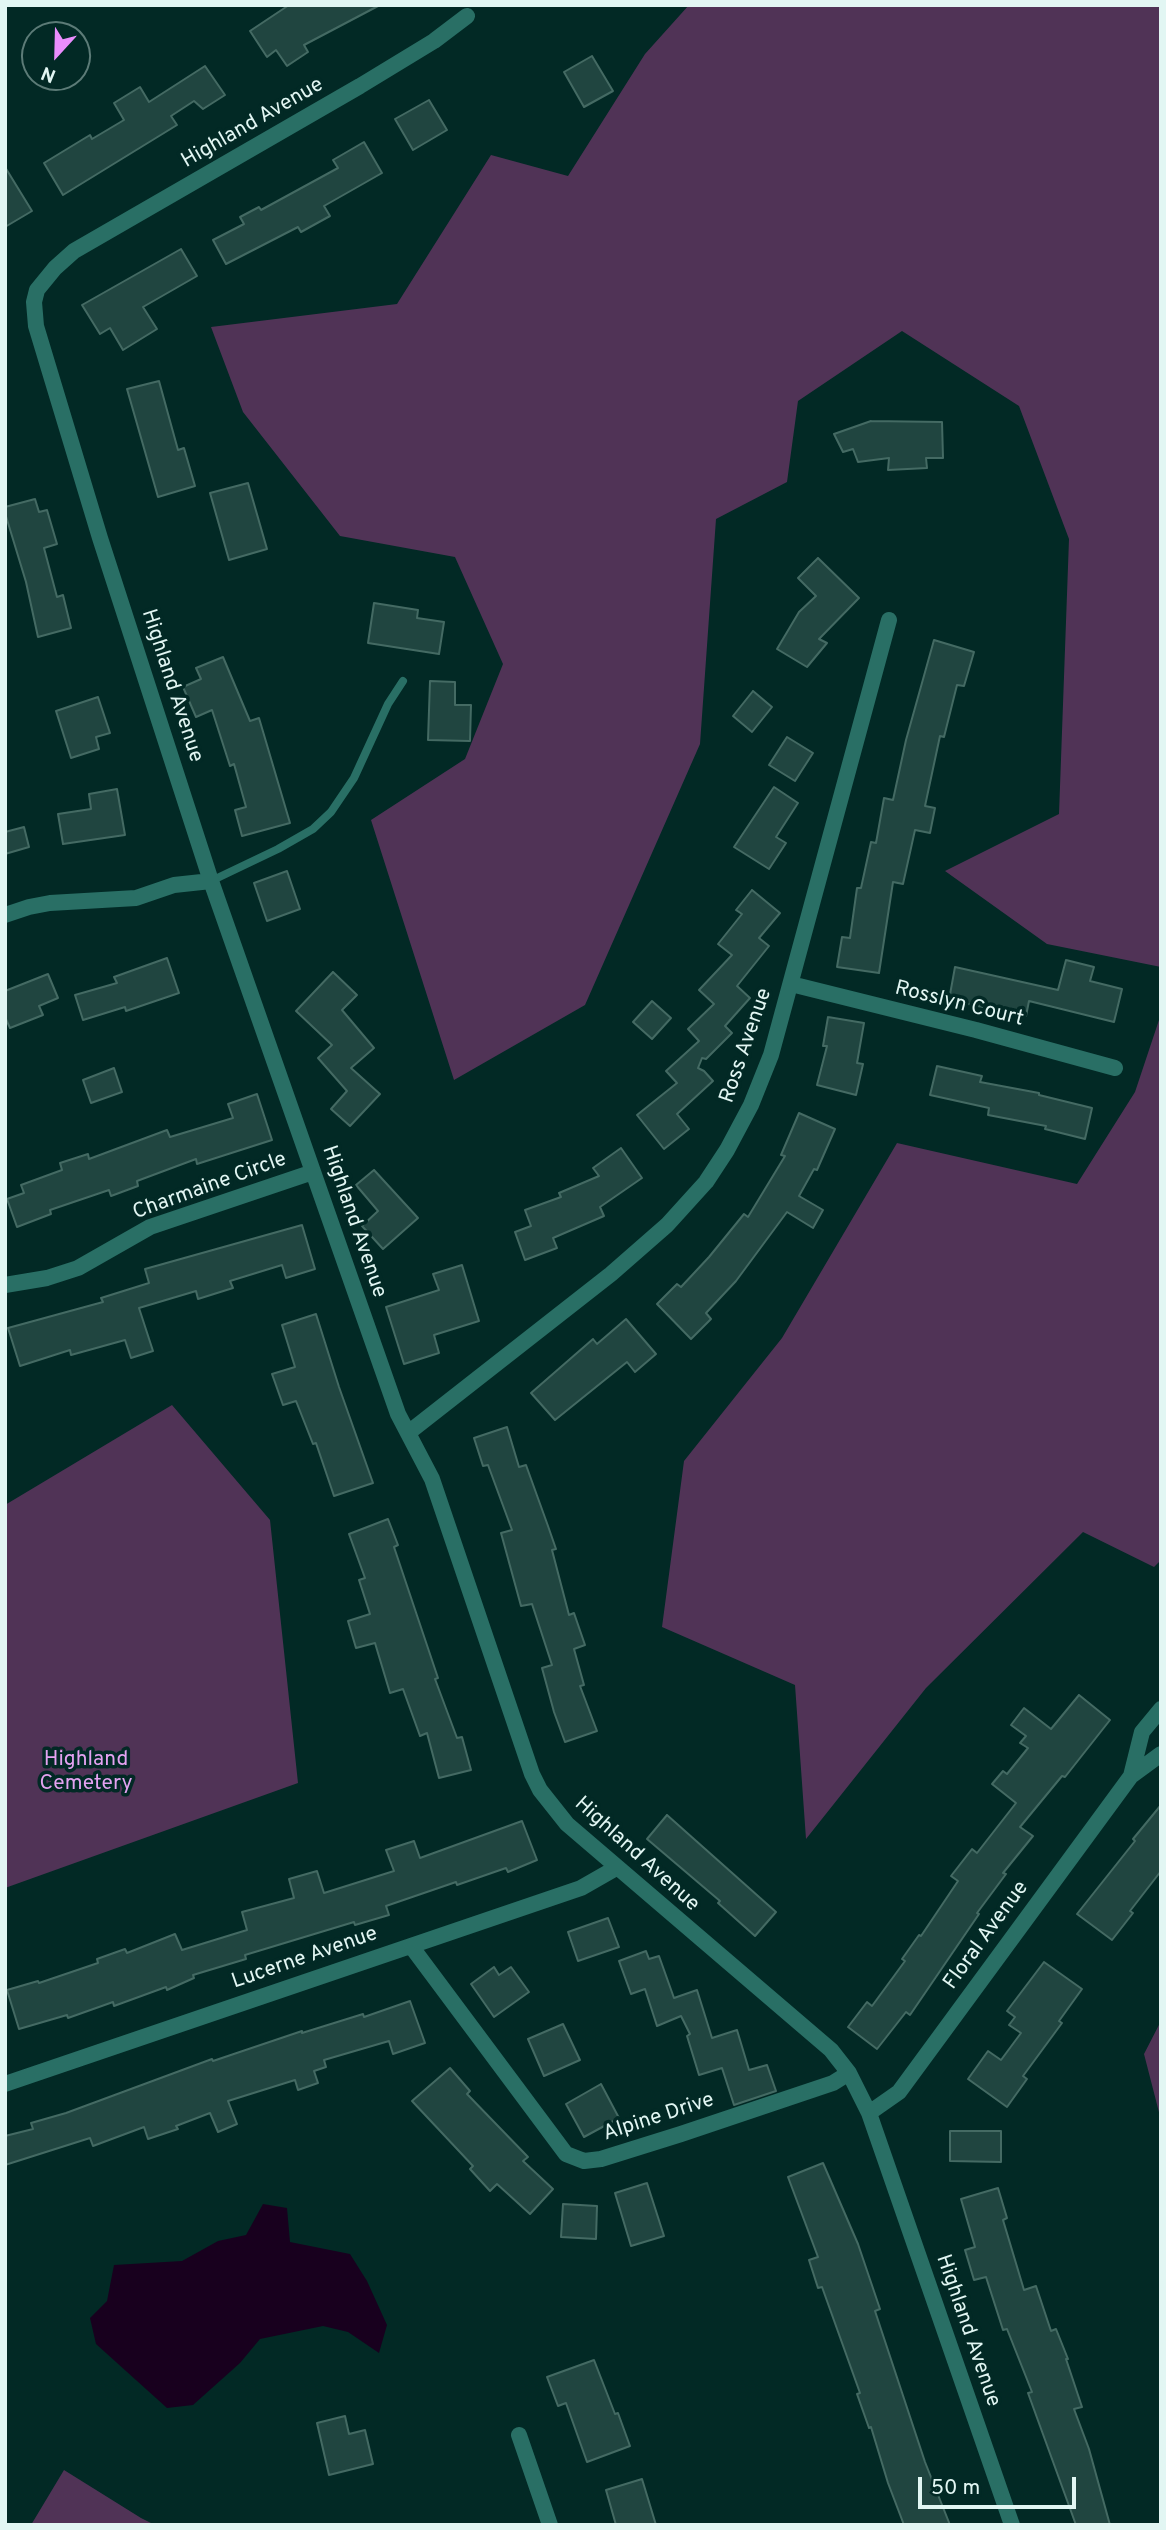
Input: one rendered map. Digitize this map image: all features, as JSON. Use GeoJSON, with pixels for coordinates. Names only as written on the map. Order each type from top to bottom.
{"type":"FeatureCollection","features":[{"type":"Feature","properties":{"kind":"street","name":"Highland Avenue"},"geometry":{"type":"LineString","coordinates":[[467,16],[434,41],[360,86],[74,251],[37,290],[34,302],[36,326],[100,538],[211,881],[398,1414],[432,1479],[532,1774],[540,1790],[567,1824],[831,2050],[849,2073],[869,2113],[1012,2525]]}},
{"type":"Feature","properties":{"kind":"street","name":"Ross Avenue"},"geometry":{"type":"LineString","coordinates":[[408,1433],[611,1274],[667,1225],[706,1182],[727,1150],[751,1105],[771,1055],[889,620]]}},
{"type":"Feature","properties":{"kind":"street"},"geometry":{"type":"LineString","coordinates":[[5,915],[50,903],[136,898],[174,885],[211,881]]}},
{"type":"Feature","properties":{"kind":"street","name":"Rosslyn Court"},"geometry":{"type":"LineString","coordinates":[[791,984],[1115,1068]]}},
{"type":"Feature","properties":{"kind":"street","name":"Charmaine Circle"},"geometry":{"type":"LineString","coordinates":[[5,1285],[47,1278],[78,1268],[150,1227],[313,1172]]}},
{"type":"Feature","properties":{"kind":"street","name":"Floral Avenue"},"geometry":{"type":"LineString","coordinates":[[1130,1776],[1142,1732],[1161,1709]]}},
{"type":"Feature","properties":{"kind":"street","name":"Floral Avenue"},"geometry":{"type":"LineString","coordinates":[[869,2113],[899,2092],[1130,1776],[1161,1754]]}},
{"type":"Feature","properties":{"kind":"street","name":"Lucerne Avenue"},"geometry":{"type":"LineString","coordinates":[[5,2084],[581,1888],[616,1868]]}},
{"type":"Feature","properties":{"kind":"street","name":"Alpine Drive"},"geometry":{"type":"LineString","coordinates":[[411,1946],[566,2154],[584,2161],[601,2159],[681,2134],[833,2083],[849,2073]]}},
{"type":"Feature","properties":{"kind":"street"},"geometry":{"type":"LineString","coordinates":[[519,2435],[550,2525]]}},
{"type":"Feature","properties":{"kind":"lane"},"geometry":{"type":"LineString","coordinates":[[211,881],[313,829],[331,812],[354,778],[388,704],[403,681]]}},
{"type":"Feature","properties":{"kind":"green space"},"geometry":{"type":"Polygon","coordinates":[[[689,5],[1161,5],[1161,967],[1047,944],[945,871],[1059,814],[1069,539],[1019,406],[902,331],[798,401],[787,482],[716,519],[700,744],[585,1005],[454,1080],[371,820],[465,759],[503,664],[455,557],[340,536],[243,412],[211,327],[397,304],[491,155],[568,176],[645,54],[689,5]]]}},
{"type":"Feature","properties":{"kind":"green space"},"geometry":{"type":"Polygon","coordinates":[[[1161,1014],[1161,1560],[1154,1567],[1083,1532],[926,1688],[806,1839],[795,1685],[662,1627],[684,1461],[782,1338],[897,1143],[1077,1184],[1135,1092],[1161,1014]]]}},
{"type":"Feature","properties":{"kind":"green space","name":"Highland Cemetery"},"geometry":{"type":"Polygon","coordinates":[[[172,1405],[270,1520],[298,1783],[5,1888],[5,1505],[172,1405]]]}},
{"type":"Feature","properties":{"kind":"green space"},"geometry":{"type":"Polygon","coordinates":[[[1161,2021],[1161,2120],[1144,2054],[1161,2021]]]}},
{"type":"Feature","properties":{"kind":"green space"},"geometry":{"type":"Polygon","coordinates":[[[64,2470],[141,2518],[155,2525],[31,2525],[64,2470]]]}},
{"type":"Feature","properties":{"kind":"shaded area"},"geometry":{"type":"Polygon","coordinates":[[[263,2204],[287,2208],[290,2242],[350,2254],[367,2281],[387,2325],[379,2353],[348,2332],[323,2326],[260,2339],[240,2363],[193,2405],[167,2408],[96,2344],[90,2318],[107,2301],[114,2265],[182,2261],[218,2241],[246,2235],[263,2204]]]}},
{"type":"Feature","properties":{"kind":"building"},"geometry":{"type":"Polygon","coordinates":[[[289,5],[380,5],[304,45],[308,52],[287,66],[276,50],[267,57],[250,31],[289,5]]]}},
{"type":"Feature","properties":{"kind":"building"},"geometry":{"type":"Polygon","coordinates":[[[592,56],[613,91],[584,107],[564,72],[592,56]]]}},
{"type":"Feature","properties":{"kind":"building"},"geometry":{"type":"Polygon","coordinates":[[[205,66],[225,95],[203,109],[194,101],[171,116],[177,125],[63,195],[44,163],[90,135],[92,139],[124,120],[114,103],[140,87],[149,102],[205,66]]]}},
{"type":"Feature","properties":{"kind":"building"},"geometry":{"type":"Polygon","coordinates":[[[429,100],[447,130],[413,150],[395,119],[429,100]]]}},
{"type":"Feature","properties":{"kind":"building"},"geometry":{"type":"Polygon","coordinates":[[[364,142],[382,173],[324,206],[330,216],[301,232],[298,227],[226,264],[213,240],[244,224],[240,217],[259,207],[261,210],[338,168],[333,160],[364,142]]]}},
{"type":"Feature","properties":{"kind":"building"},"geometry":{"type":"Polygon","coordinates":[[[5,167],[32,211],[5,227],[5,167]]]}},
{"type":"Feature","properties":{"kind":"building"},"geometry":{"type":"Polygon","coordinates":[[[181,249],[197,276],[143,307],[157,329],[123,350],[110,328],[100,334],[82,305],[181,249]]]}},
{"type":"Feature","properties":{"kind":"building"},"geometry":{"type":"Polygon","coordinates":[[[159,381],[178,450],[184,448],[195,486],[158,497],[127,389],[159,381]]]}},
{"type":"Feature","properties":{"kind":"building"},"geometry":{"type":"Polygon","coordinates":[[[871,421],[942,422],[943,458],[926,458],[927,468],[888,470],[889,458],[858,462],[853,449],[843,452],[834,434],[871,421]]]}},
{"type":"Feature","properties":{"kind":"building"},"geometry":{"type":"Polygon","coordinates":[[[248,483],[267,549],[229,560],[210,493],[248,483]]]}},
{"type":"Feature","properties":{"kind":"building"},"geometry":{"type":"Polygon","coordinates":[[[35,499],[39,512],[47,510],[57,544],[44,548],[57,597],[63,595],[71,628],[38,637],[26,582],[5,513],[5,507],[35,499]]]}},
{"type":"Feature","properties":{"kind":"building"},"geometry":{"type":"Polygon","coordinates":[[[818,558],[859,598],[819,639],[827,643],[807,667],[777,649],[799,612],[816,596],[798,578],[818,558]]]}},
{"type":"Feature","properties":{"kind":"building"},"geometry":{"type":"Polygon","coordinates":[[[374,603],[418,610],[417,618],[444,622],[439,654],[368,643],[374,603]]]}},
{"type":"Feature","properties":{"kind":"building"},"geometry":{"type":"Polygon","coordinates":[[[934,640],[974,652],[964,686],[957,685],[944,737],[940,736],[925,806],[935,808],[930,833],[915,830],[903,884],[893,882],[879,973],[837,967],[842,937],[850,938],[857,888],[861,888],[871,842],[876,843],[884,798],[893,800],[906,740],[934,640]]]}},
{"type":"Feature","properties":{"kind":"building"},"geometry":{"type":"Polygon","coordinates":[[[223,657],[250,721],[259,718],[290,823],[242,836],[235,810],[246,807],[234,764],[230,766],[212,710],[196,717],[183,687],[201,679],[196,668],[223,657]]]}},
{"type":"Feature","properties":{"kind":"building"},"geometry":{"type":"Polygon","coordinates":[[[430,681],[455,682],[455,705],[471,705],[470,741],[428,740],[430,681]]]}},
{"type":"Feature","properties":{"kind":"building"},"geometry":{"type":"Polygon","coordinates":[[[753,691],[772,707],[752,732],[733,716],[753,691]]]}},
{"type":"Feature","properties":{"kind":"building"},"geometry":{"type":"Polygon","coordinates":[[[98,697],[110,733],[96,737],[99,749],[71,758],[56,711],[98,697]]]}},
{"type":"Feature","properties":{"kind":"building"},"geometry":{"type":"Polygon","coordinates":[[[787,737],[813,753],[795,781],[769,765],[787,737]]]}},
{"type":"Feature","properties":{"kind":"building"},"geometry":{"type":"Polygon","coordinates":[[[774,787],[798,803],[776,837],[786,843],[769,869],[734,847],[774,787]]]}},
{"type":"Feature","properties":{"kind":"building"},"geometry":{"type":"Polygon","coordinates":[[[117,789],[125,835],[63,844],[58,814],[91,809],[89,794],[117,789]]]}},
{"type":"Feature","properties":{"kind":"building"},"geometry":{"type":"Polygon","coordinates":[[[24,827],[29,847],[5,854],[5,832],[24,827]]]}},
{"type":"Feature","properties":{"kind":"building"},"geometry":{"type":"Polygon","coordinates":[[[287,871],[300,909],[267,921],[254,883],[287,871]]]}},
{"type":"Feature","properties":{"kind":"building"},"geometry":{"type":"Polygon","coordinates":[[[752,890],[780,913],[759,938],[769,946],[737,986],[750,998],[725,1026],[732,1033],[706,1059],[702,1058],[698,1068],[713,1081],[677,1114],[689,1129],[664,1149],[637,1115],[677,1083],[666,1071],[699,1041],[688,1029],[714,1004],[699,990],[732,955],[718,944],[742,914],[736,910],[752,890]]]}},
{"type":"Feature","properties":{"kind":"building"},"geometry":{"type":"Polygon","coordinates":[[[167,958],[179,993],[126,1011],[125,1007],[83,1020],[75,995],[117,983],[114,977],[167,958]]]}},
{"type":"Feature","properties":{"kind":"building"},"geometry":{"type":"Polygon","coordinates":[[[1066,960],[1094,967],[1090,981],[1122,989],[1114,1022],[1029,1001],[1026,1016],[949,1000],[955,967],[1058,990],[1066,960]]]}},
{"type":"Feature","properties":{"kind":"building"},"geometry":{"type":"Polygon","coordinates":[[[333,972],[357,995],[342,1010],[374,1048],[351,1068],[380,1094],[350,1126],[331,1109],[347,1091],[318,1058],[332,1045],[296,1011],[333,972]]]}},
{"type":"Feature","properties":{"kind":"building"},"geometry":{"type":"Polygon","coordinates":[[[48,974],[58,998],[39,1006],[43,1015],[10,1028],[5,1017],[5,991],[48,974]]]}},
{"type":"Feature","properties":{"kind":"building"},"geometry":{"type":"Polygon","coordinates":[[[652,1001],[671,1018],[652,1039],[633,1022],[652,1001]]]}},
{"type":"Feature","properties":{"kind":"building"},"geometry":{"type":"Polygon","coordinates":[[[828,1017],[864,1023],[857,1063],[863,1064],[856,1095],[817,1085],[827,1046],[823,1046],[828,1017]]]}},
{"type":"Feature","properties":{"kind":"building"},"geometry":{"type":"Polygon","coordinates":[[[937,1066],[982,1076],[980,1082],[1039,1093],[1092,1108],[1085,1139],[1045,1129],[1046,1126],[988,1115],[989,1108],[930,1095],[937,1066]]]}},
{"type":"Feature","properties":{"kind":"building"},"geometry":{"type":"Polygon","coordinates":[[[114,1068],[122,1092],[91,1103],[83,1080],[114,1068]]]}},
{"type":"Feature","properties":{"kind":"building"},"geometry":{"type":"Polygon","coordinates":[[[257,1094],[272,1140],[197,1164],[196,1159],[137,1181],[138,1186],[111,1196],[109,1190],[50,1210],[51,1214],[17,1227],[7,1199],[24,1193],[21,1185],[62,1170],[60,1163],[88,1154],[89,1159],[167,1130],[170,1137],[233,1118],[228,1104],[257,1094]]]}},
{"type":"Feature","properties":{"kind":"building"},"geometry":{"type":"Polygon","coordinates":[[[799,1113],[835,1129],[817,1170],[814,1169],[799,1196],[823,1210],[813,1228],[787,1212],[736,1281],[706,1313],[711,1319],[691,1339],[657,1304],[677,1284],[681,1287],[744,1214],[748,1217],[785,1156],[781,1155],[799,1113]]]}},
{"type":"Feature","properties":{"kind":"building"},"geometry":{"type":"Polygon","coordinates":[[[621,1148],[642,1178],[600,1207],[604,1216],[553,1238],[557,1248],[525,1260],[515,1232],[531,1226],[525,1210],[561,1197],[559,1193],[599,1176],[593,1168],[621,1148]]]}},
{"type":"Feature","properties":{"kind":"building"},"geometry":{"type":"Polygon","coordinates":[[[374,1170],[418,1218],[383,1249],[362,1226],[378,1211],[356,1185],[374,1170]]]}},
{"type":"Feature","properties":{"kind":"building"},"geometry":{"type":"Polygon","coordinates":[[[302,1225],[315,1269],[286,1278],[282,1265],[230,1281],[233,1288],[198,1299],[196,1291],[139,1308],[153,1351],[131,1358],[125,1340],[71,1355],[70,1350],[20,1366],[8,1328],[103,1302],[101,1298],[149,1283],[145,1269],[302,1225]]]}},
{"type":"Feature","properties":{"kind":"building"},"geometry":{"type":"Polygon","coordinates":[[[462,1265],[479,1321],[434,1335],[439,1353],[404,1364],[386,1307],[439,1290],[433,1274],[462,1265]]]}},
{"type":"Feature","properties":{"kind":"building"},"geometry":{"type":"Polygon","coordinates":[[[316,1314],[373,1483],[334,1496],[316,1443],[313,1444],[296,1401],[283,1405],[272,1374],[295,1367],[282,1325],[316,1314]]]}},
{"type":"Feature","properties":{"kind":"building"},"geometry":{"type":"Polygon","coordinates":[[[626,1319],[656,1354],[635,1372],[627,1362],[555,1420],[531,1393],[593,1339],[597,1344],[626,1319]]]}},
{"type":"Feature","properties":{"kind":"building"},"geometry":{"type":"Polygon","coordinates":[[[507,1427],[519,1467],[526,1465],[548,1526],[556,1549],[552,1550],[569,1615],[574,1613],[585,1645],[574,1649],[584,1685],[580,1686],[597,1731],[565,1742],[542,1668],[552,1665],[532,1604],[521,1606],[501,1533],[512,1530],[488,1465],[483,1466],[474,1438],[507,1427]]]}},
{"type":"Feature","properties":{"kind":"building"},"geometry":{"type":"Polygon","coordinates":[[[388,1519],[398,1545],[394,1547],[438,1678],[435,1679],[457,1738],[462,1737],[471,1770],[439,1778],[427,1733],[420,1736],[403,1689],[390,1693],[375,1643],[356,1648],[348,1621],[370,1614],[359,1580],[365,1578],[349,1534],[388,1519]]]}},
{"type":"Feature","properties":{"kind":"building"},"geometry":{"type":"Polygon","coordinates":[[[1079,1695],[1110,1720],[1065,1777],[1062,1776],[1020,1827],[1033,1836],[1003,1873],[1006,1874],[910,2015],[906,2012],[877,2049],[848,2027],[867,2002],[872,2006],[905,1961],[902,1959],[958,1881],[951,1876],[972,1849],[977,1853],[1016,1803],[992,1784],[1003,1771],[1007,1774],[1028,1748],[1020,1743],[1026,1736],[1011,1725],[1024,1708],[1051,1729],[1079,1695]]]}},
{"type":"Feature","properties":{"kind":"building"},"geometry":{"type":"Polygon","coordinates":[[[1161,1805],[1161,1871],[1130,1911],[1133,1913],[1112,1940],[1077,1914],[1161,1805]]]}},
{"type":"Feature","properties":{"kind":"building"},"geometry":{"type":"Polygon","coordinates":[[[667,1815],[776,1912],[755,1936],[718,1903],[720,1901],[647,1839],[667,1815]]]}},
{"type":"Feature","properties":{"kind":"building"},"geometry":{"type":"Polygon","coordinates":[[[522,1821],[537,1860],[508,1872],[506,1868],[386,1906],[389,1915],[355,1925],[354,1922],[245,1955],[246,1959],[193,1975],[194,1978],[167,1990],[166,1987],[114,2006],[113,2002],[68,2018],[67,2015],[19,2029],[7,1990],[38,1981],[39,1983],[98,1963],[97,1959],[125,1949],[127,1953],[175,1934],[182,1950],[247,1930],[242,1912],[294,1898],[289,1879],[317,1871],[324,1893],[394,1871],[386,1850],[414,1841],[420,1858],[522,1821]]]}},
{"type":"Feature","properties":{"kind":"building"},"geometry":{"type":"Polygon","coordinates":[[[608,1918],[619,1947],[578,1961],[568,1932],[608,1918]]]}},
{"type":"Feature","properties":{"kind":"building"},"geometry":{"type":"Polygon","coordinates":[[[646,1951],[649,1959],[659,1956],[674,1998],[697,1990],[712,2038],[737,2030],[749,2070],[767,2065],[776,2091],[734,2105],[722,2068],[699,2075],[687,2036],[690,2034],[681,2016],[657,2026],[645,1989],[631,1994],[619,1961],[646,1951]]]}},
{"type":"Feature","properties":{"kind":"building"},"geometry":{"type":"Polygon","coordinates":[[[1044,1962],[1082,1989],[1059,2021],[1062,2023],[1023,2076],[1027,2079],[1007,2107],[968,2079],[988,2051],[1001,2060],[1021,2033],[1009,2025],[1015,2017],[1007,2011],[1044,1962]]]}},
{"type":"Feature","properties":{"kind":"building"},"geometry":{"type":"Polygon","coordinates":[[[494,1967],[499,1975],[511,1967],[529,1992],[494,2017],[471,1984],[494,1967]]]}},
{"type":"Feature","properties":{"kind":"building"},"geometry":{"type":"Polygon","coordinates":[[[410,2001],[425,2043],[393,2054],[389,2041],[324,2060],[326,2067],[314,2071],[318,2083],[298,2090],[295,2080],[228,2101],[237,2124],[218,2132],[210,2113],[176,2126],[178,2129],[148,2139],[144,2127],[93,2146],[90,2138],[5,2165],[5,2136],[33,2129],[31,2123],[66,2113],[212,2059],[213,2061],[363,2014],[364,2017],[410,2001]]]}},
{"type":"Feature","properties":{"kind":"building"},"geometry":{"type":"Polygon","coordinates":[[[563,2024],[580,2060],[544,2076],[528,2039],[563,2024]]]}},
{"type":"Feature","properties":{"kind":"building"},"geometry":{"type":"Polygon","coordinates":[[[450,2068],[470,2091],[467,2094],[528,2157],[523,2161],[553,2189],[530,2214],[497,2184],[490,2191],[470,2169],[473,2166],[412,2101],[450,2068]]]}},
{"type":"Feature","properties":{"kind":"building"},"geometry":{"type":"Polygon","coordinates":[[[601,2084],[619,2118],[584,2137],[566,2104],[601,2084]]]}},
{"type":"Feature","properties":{"kind":"building"},"geometry":{"type":"Polygon","coordinates":[[[950,2131],[1001,2131],[1001,2162],[950,2161],[950,2131]]]}},
{"type":"Feature","properties":{"kind":"building"},"geometry":{"type":"Polygon","coordinates":[[[823,2163],[858,2244],[880,2309],[875,2311],[925,2462],[950,2525],[904,2525],[822,2287],[818,2288],[809,2260],[818,2257],[788,2177],[823,2163]]]}},
{"type":"Feature","properties":{"kind":"building"},"geometry":{"type":"Polygon","coordinates":[[[647,2183],[664,2236],[631,2246],[615,2193],[647,2183]]]}},
{"type":"Feature","properties":{"kind":"building"},"geometry":{"type":"Polygon","coordinates":[[[998,2188],[1007,2218],[1003,2220],[1024,2290],[1036,2286],[1051,2331],[1056,2329],[1068,2359],[1082,2407],[1074,2409],[1089,2449],[1110,2525],[1076,2525],[1028,2393],[1032,2392],[1007,2329],[1003,2330],[986,2277],[974,2280],[965,2250],[975,2247],[961,2199],[998,2188]]]}},
{"type":"Feature","properties":{"kind":"building"},"geometry":{"type":"Polygon","coordinates":[[[563,2204],[597,2206],[596,2239],[561,2237],[563,2204]]]}},
{"type":"Feature","properties":{"kind":"building"},"geometry":{"type":"Polygon","coordinates":[[[594,2360],[630,2446],[587,2462],[566,2403],[558,2406],[547,2377],[594,2360]]]}},
{"type":"Feature","properties":{"kind":"building"},"geometry":{"type":"Polygon","coordinates":[[[345,2416],[349,2434],[365,2430],[373,2464],[329,2475],[317,2423],[345,2416]]]}},
{"type":"Feature","properties":{"kind":"building"},"geometry":{"type":"Polygon","coordinates":[[[642,2479],[656,2525],[616,2525],[606,2490],[642,2479]]]}}]}
